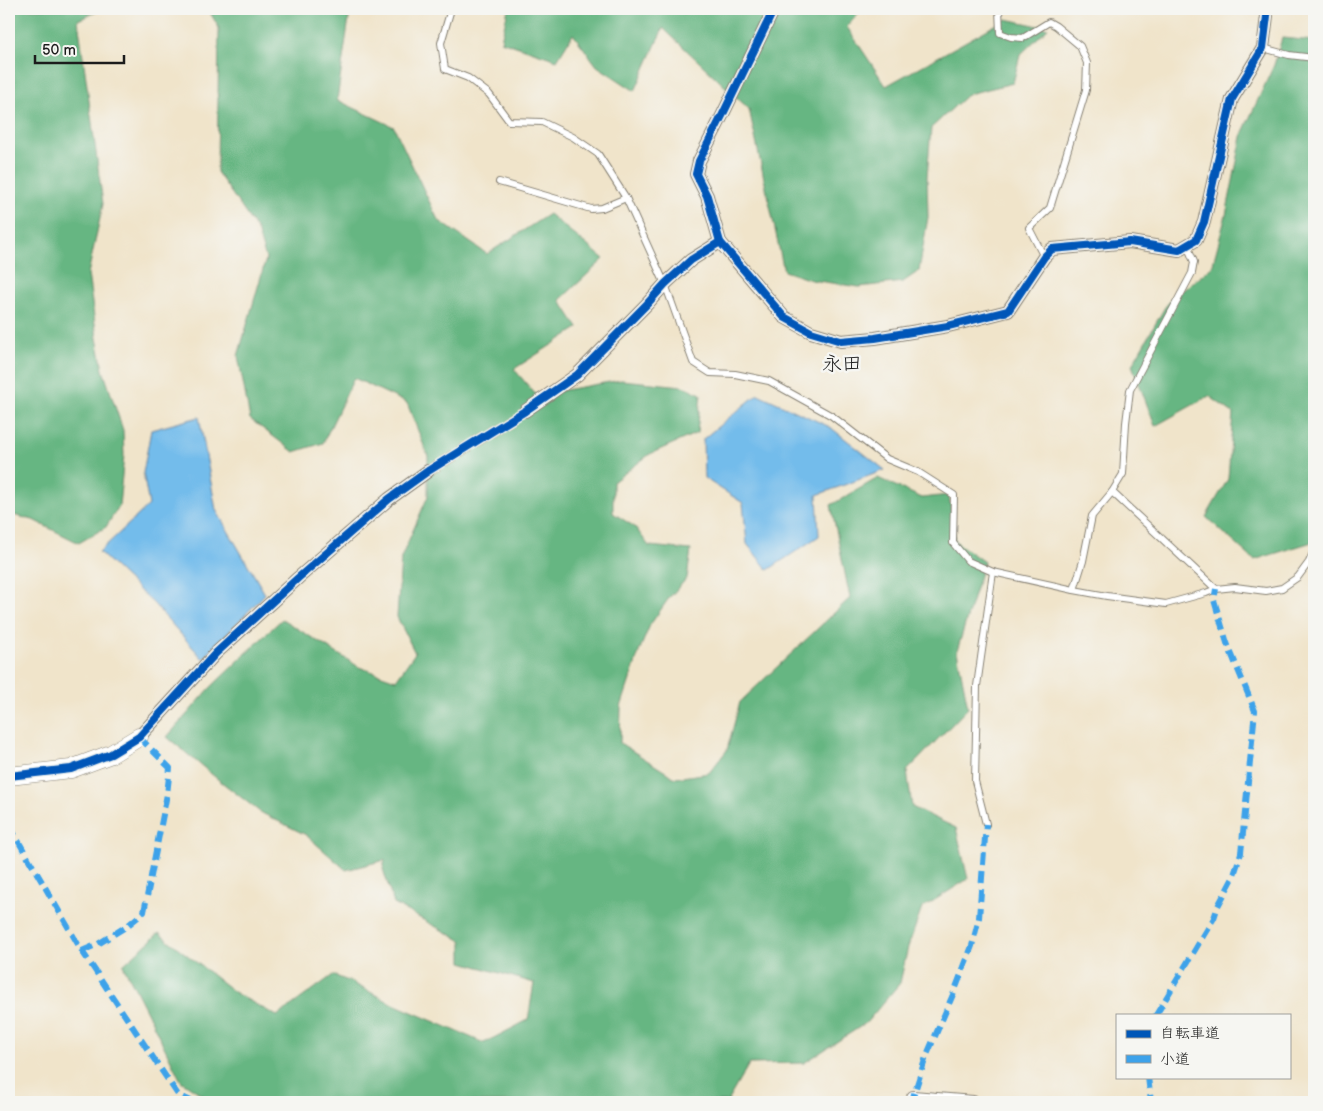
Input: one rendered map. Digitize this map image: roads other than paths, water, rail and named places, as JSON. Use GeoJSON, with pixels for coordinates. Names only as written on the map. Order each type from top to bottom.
{"type":"FeatureCollection","features":[{"type":"Feature","properties":{"kind":"street"},"geometry":{"type":"LineString","coordinates":[[774,9],[724,114],[699,161],[696,174],[708,196],[720,242],[784,317],[811,332],[841,341],[875,338],[948,326],[1008,311],[1044,257],[1052,249],[1130,242],[1179,250],[1196,240],[1204,222],[1232,99],[1263,48],[1267,16],[1266,9]]}},
{"type":"Feature","properties":{"kind":"street"},"geometry":{"type":"LineString","coordinates":[[525,411],[577,375],[665,284],[691,260],[720,242]]}},
{"type":"Feature","properties":{"kind":"street"},"geometry":{"type":"LineString","coordinates":[[9,776],[71,769],[111,754],[139,737],[216,653],[382,505],[428,471]]}},
{"type":"Feature","properties":{"kind":"street"},"geometry":{"type":"LineString","coordinates":[[913,1097],[973,1102]]}},
{"type":"Feature","properties":{"kind":"lane"},"geometry":{"type":"LineString","coordinates":[[451,9],[441,43],[445,69],[468,78],[489,94],[510,121],[542,122],[573,137],[598,154],[626,198],[665,284],[693,362],[710,373],[735,374],[769,381],[832,416],[887,459],[918,472],[954,495],[953,543],[968,561],[993,572],[1074,590],[1166,604],[1234,587],[1266,591],[1282,588],[1298,577],[1309,562],[1314,550]]}},
{"type":"Feature","properties":{"kind":"lane"},"geometry":{"type":"LineString","coordinates":[[999,9],[1000,33],[1011,37],[1023,38],[1049,22],[1080,46],[1087,63],[1086,90],[1050,208],[1029,228],[1044,257]]}},
{"type":"Feature","properties":{"kind":"lane"},"geometry":{"type":"LineString","coordinates":[[1263,48],[1289,56],[1314,58]]}},
{"type":"Feature","properties":{"kind":"lane"},"geometry":{"type":"LineString","coordinates":[[499,182],[591,208],[602,208],[626,198]]}},
{"type":"Feature","properties":{"kind":"lane"},"geometry":{"type":"LineString","coordinates":[[1074,590],[1083,561],[1092,516],[1112,492],[1123,474],[1130,390],[1192,273],[1194,262],[1187,245]]}},
{"type":"Feature","properties":{"kind":"lane"},"geometry":{"type":"LineString","coordinates":[[1112,492],[1216,590]]}},
{"type":"Feature","properties":{"kind":"lane"},"geometry":{"type":"LineString","coordinates":[[986,824],[975,781],[977,686],[993,572]]}},
{"type":"Feature","properties":{"kind":"water"},"geometry":{"type":"Polygon","coordinates":[[[758,394],[830,427],[885,470],[817,495],[819,536],[768,570],[747,544],[743,503],[704,478],[703,439],[758,394]]]}},
{"type":"Feature","properties":{"kind":"water"},"geometry":{"type":"Polygon","coordinates":[[[199,417],[216,510],[265,594],[203,659],[154,604],[99,552],[149,505],[143,473],[151,430],[199,417]]]}},
{"type":"Feature","properties":{"kind":"tunnel"},"geometry":{"type":"LineString","coordinates":[[428,471],[525,411]]}},
{"type":"Feature","properties":{"kind":"district","name":"永田"},"geometry":{"type":"Point","coordinates":[842,364]}}]}
